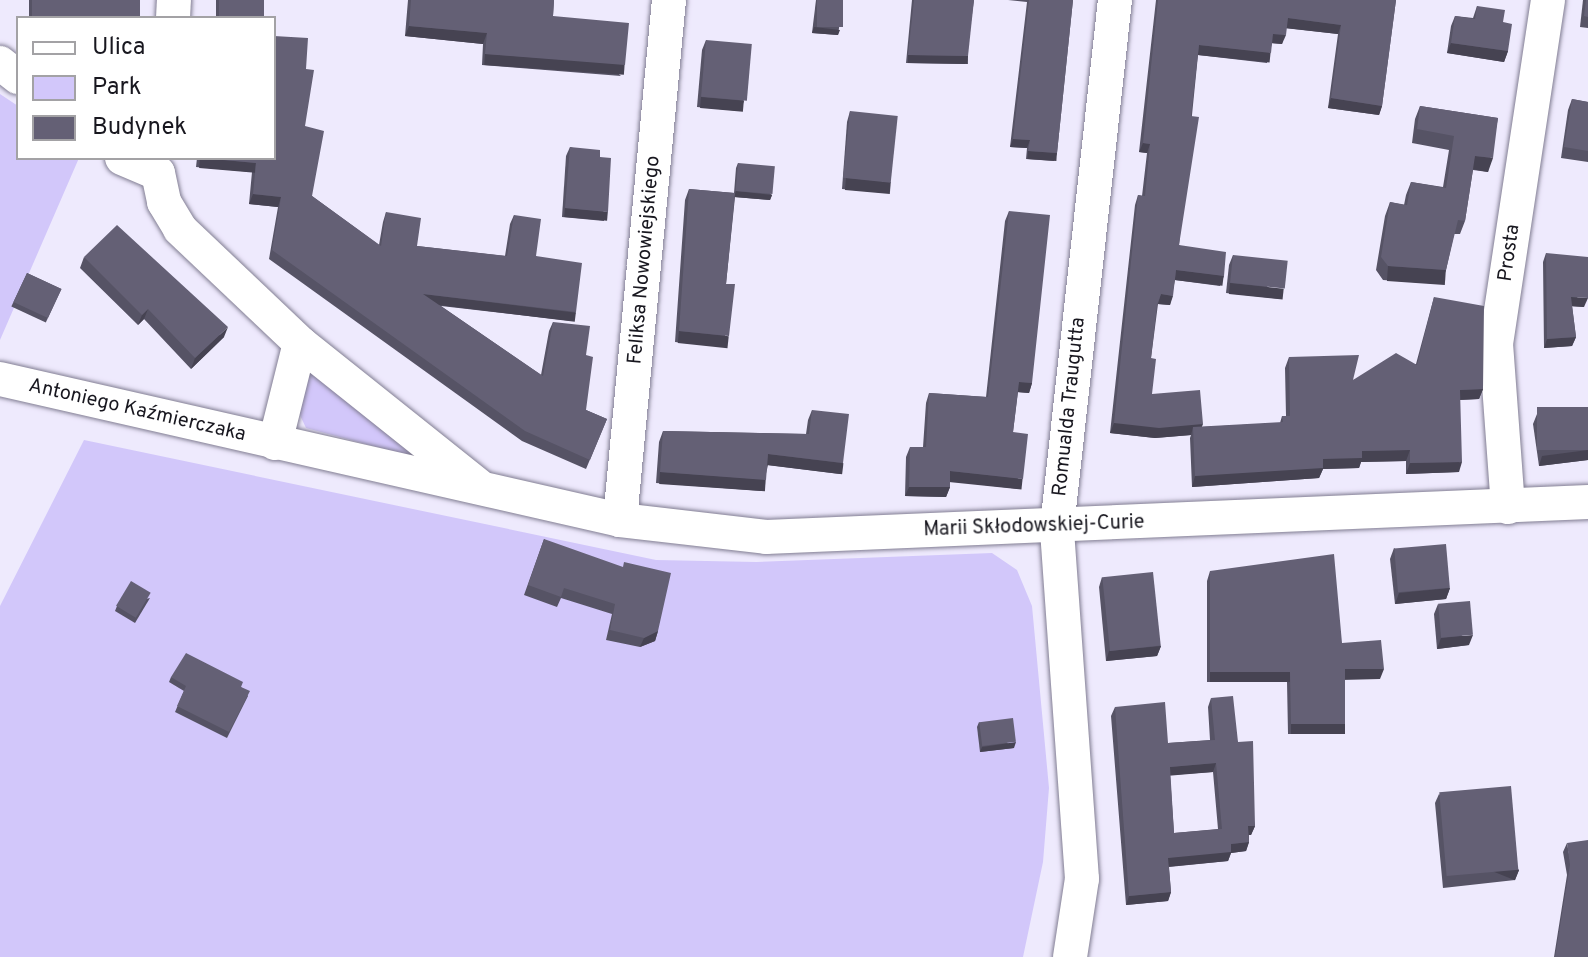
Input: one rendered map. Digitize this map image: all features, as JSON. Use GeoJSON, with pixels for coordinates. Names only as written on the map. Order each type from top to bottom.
{"type":"FeatureCollection","features":[{"type":"Feature","properties":{"kind":"street","name":"Feliksa Nowowiejskiego"},"geometry":{"type":"LineString","coordinates":[[620,520],[669,0]]}},
{"type":"Feature","properties":{"kind":"street","name":"Romualda Traugutta"},"geometry":{"type":"LineString","coordinates":[[1070,957],[1082,879],[1057,527],[1115,0]]}},
{"type":"Feature","properties":{"kind":"street","name":"Prosta"},"geometry":{"type":"LineString","coordinates":[[1508,507],[1496,344],[1548,0]]}},
{"type":"Feature","properties":{"kind":"street"},"geometry":{"type":"LineString","coordinates":[[0,63],[16,75]]}},
{"type":"Feature","properties":{"kind":"street","name":"Marii Skłodowskiej-Curie"},"geometry":{"type":"LineString","coordinates":[[131,160],[159,166],[164,202],[180,229],[300,343],[484,490]]}},
{"type":"Feature","properties":{"kind":"street"},"geometry":{"type":"LineString","coordinates":[[275,443],[300,343]]}},
{"type":"Feature","properties":{"kind":"street","name":"Antoniego Kaźmierczaka"},"geometry":{"type":"LineString","coordinates":[[0,379],[275,443]]}},
{"type":"Feature","properties":{"kind":"street","name":"Marii Skłodowskiej-Curie"},"geometry":{"type":"LineString","coordinates":[[275,443],[620,520],[766,537],[1588,502]]}},
{"type":"Feature","properties":{"kind":"green space"},"geometry":{"type":"Polygon","coordinates":[[[0,94],[16,105],[16,160],[78,160],[0,340],[0,94]]]}},
{"type":"Feature","properties":{"kind":"green space"},"geometry":{"type":"Polygon","coordinates":[[[309,371],[418,458],[306,428],[299,413],[309,371]]]}},
{"type":"Feature","properties":{"kind":"green space"},"geometry":{"type":"Polygon","coordinates":[[[84,440],[656,560],[756,562],[992,553],[1017,570],[1032,606],[1049,788],[1043,862],[1023,957],[0,957],[0,606],[84,440]]]}},
{"type":"Feature","properties":{"kind":"building"},"geometry":{"type":"Polygon","coordinates":[[[32,0],[140,0],[140,16],[32,16],[32,0]]]}},
{"type":"Feature","properties":{"kind":"building"},"geometry":{"type":"Polygon","coordinates":[[[219,0],[264,0],[264,16],[219,16],[219,0]]]}},
{"type":"Feature","properties":{"kind":"building"},"geometry":{"type":"Polygon","coordinates":[[[411,0],[554,0],[553,16],[629,23],[625,65],[485,54],[487,33],[409,26],[411,0]]]}},
{"type":"Feature","properties":{"kind":"building"},"geometry":{"type":"Polygon","coordinates":[[[817,0],[843,0],[843,27],[817,27],[817,0]]]}},
{"type":"Feature","properties":{"kind":"building"},"geometry":{"type":"Polygon","coordinates":[[[914,0],[974,0],[968,56],[908,55],[914,0]]]}},
{"type":"Feature","properties":{"kind":"building"},"geometry":{"type":"Polygon","coordinates":[[[1029,0],[1073,0],[1057,153],[1028,151],[1030,140],[1013,139],[1029,0]]]}},
{"type":"Feature","properties":{"kind":"building"},"geometry":{"type":"Polygon","coordinates":[[[1158,0],[1396,0],[1382,106],[1331,98],[1341,25],[1288,18],[1286,35],[1273,34],[1271,53],[1199,45],[1191,116],[1199,117],[1179,245],[1226,252],[1224,276],[1176,270],[1173,296],[1161,294],[1151,358],[1156,359],[1152,394],[1200,390],[1203,424],[1159,428],[1114,423],[1138,195],[1145,196],[1150,144],[1143,143],[1158,0]]]}},
{"type":"Feature","properties":{"kind":"building"},"geometry":{"type":"Polygon","coordinates":[[[1588,0],[1588,17],[1584,16],[1588,0]]]}},
{"type":"Feature","properties":{"kind":"building"},"geometry":{"type":"Polygon","coordinates":[[[1477,6],[1505,10],[1503,22],[1512,24],[1508,51],[1451,43],[1455,16],[1475,19],[1477,6]]]}},
{"type":"Feature","properties":{"kind":"building"},"geometry":{"type":"Polygon","coordinates":[[[276,36],[308,38],[306,69],[314,70],[305,126],[324,131],[312,196],[381,246],[386,212],[421,218],[417,246],[507,256],[514,215],[541,219],[536,256],[582,263],[576,312],[423,294],[543,376],[553,322],[590,326],[586,355],[593,357],[586,410],[607,419],[590,460],[525,431],[272,250],[281,197],[253,194],[256,163],[225,160],[276,160],[276,36]]]}},
{"type":"Feature","properties":{"kind":"building"},"geometry":{"type":"Polygon","coordinates":[[[706,40],[752,44],[747,101],[701,97],[706,40]]]}},
{"type":"Feature","properties":{"kind":"building"},"geometry":{"type":"Polygon","coordinates":[[[1572,99],[1588,102],[1588,151],[1564,147],[1572,99]]]}},
{"type":"Feature","properties":{"kind":"building"},"geometry":{"type":"Polygon","coordinates":[[[1420,106],[1498,118],[1493,158],[1475,156],[1465,221],[1458,220],[1446,270],[1388,266],[1381,257],[1390,202],[1407,205],[1411,182],[1446,188],[1454,136],[1417,129],[1420,106]]]}},
{"type":"Feature","properties":{"kind":"building"},"geometry":{"type":"Polygon","coordinates":[[[850,111],[898,116],[891,183],[843,178],[850,111]]]}},
{"type":"Feature","properties":{"kind":"building"},"geometry":{"type":"Polygon","coordinates":[[[570,147],[600,150],[600,157],[611,158],[608,212],[565,208],[570,147]]]}},
{"type":"Feature","properties":{"kind":"building"},"geometry":{"type":"Polygon","coordinates":[[[738,163],[775,166],[772,194],[736,191],[738,163]]]}},
{"type":"Feature","properties":{"kind":"building"},"geometry":{"type":"Polygon","coordinates":[[[689,189],[735,193],[726,284],[735,284],[729,336],[679,331],[689,189]]]}},
{"type":"Feature","properties":{"kind":"building"},"geometry":{"type":"Polygon","coordinates":[[[1009,211],[1050,215],[1032,383],[1019,382],[1013,432],[1028,434],[1023,479],[950,471],[950,487],[909,487],[910,447],[926,447],[929,393],[988,397],[1009,211]]]}},
{"type":"Feature","properties":{"kind":"building"},"geometry":{"type":"Polygon","coordinates":[[[117,225],[228,327],[195,358],[148,309],[142,315],[84,257],[117,225]]]}},
{"type":"Feature","properties":{"kind":"building"},"geometry":{"type":"Polygon","coordinates":[[[1546,253],[1588,257],[1588,298],[1571,297],[1576,337],[1547,339],[1546,253]]]}},
{"type":"Feature","properties":{"kind":"building"},"geometry":{"type":"Polygon","coordinates":[[[1233,255],[1288,261],[1285,289],[1230,283],[1233,255]]]}},
{"type":"Feature","properties":{"kind":"building"},"geometry":{"type":"Polygon","coordinates":[[[27,273],[61,289],[48,318],[13,302],[27,273]]]}},
{"type":"Feature","properties":{"kind":"building"},"geometry":{"type":"Polygon","coordinates":[[[1434,297],[1484,306],[1483,389],[1460,390],[1462,462],[1410,463],[1410,450],[1362,451],[1362,458],[1323,459],[1323,468],[1195,476],[1193,427],[1283,422],[1282,416],[1290,416],[1289,357],[1359,355],[1353,380],[1396,353],[1417,365],[1434,297]]]}},
{"type":"Feature","properties":{"kind":"building"},"geometry":{"type":"Polygon","coordinates":[[[1537,407],[1588,407],[1588,450],[1537,450],[1537,407]]]}},
{"type":"Feature","properties":{"kind":"building"},"geometry":{"type":"Polygon","coordinates":[[[812,410],[849,414],[843,463],[768,454],[766,480],[660,472],[663,431],[809,434],[812,410]]]}},
{"type":"Feature","properties":{"kind":"building"},"geometry":{"type":"Polygon","coordinates":[[[544,539],[623,567],[624,562],[671,573],[658,631],[644,638],[610,630],[615,604],[564,588],[561,597],[528,585],[544,539]]]}},
{"type":"Feature","properties":{"kind":"building"},"geometry":{"type":"Polygon","coordinates":[[[1446,544],[1450,588],[1398,592],[1394,549],[1446,544]]]}},
{"type":"Feature","properties":{"kind":"building"},"geometry":{"type":"Polygon","coordinates":[[[1334,554],[1342,643],[1381,640],[1384,669],[1345,669],[1345,724],[1291,724],[1290,672],[1210,672],[1210,571],[1334,554]]]}},
{"type":"Feature","properties":{"kind":"building"},"geometry":{"type":"Polygon","coordinates":[[[1153,572],[1161,646],[1110,651],[1102,577],[1153,572]]]}},
{"type":"Feature","properties":{"kind":"building"},"geometry":{"type":"Polygon","coordinates":[[[131,581],[151,593],[136,618],[116,606],[131,581]]]}},
{"type":"Feature","properties":{"kind":"building"},"geometry":{"type":"Polygon","coordinates":[[[1470,601],[1473,635],[1441,638],[1438,604],[1470,601]]]}},
{"type":"Feature","properties":{"kind":"building"},"geometry":{"type":"Polygon","coordinates":[[[186,653],[243,682],[241,687],[250,691],[229,732],[177,706],[186,686],[171,677],[186,653]]]}},
{"type":"Feature","properties":{"kind":"building"},"geometry":{"type":"Polygon","coordinates":[[[1233,696],[1238,742],[1253,741],[1255,826],[1248,826],[1249,842],[1231,844],[1231,852],[1168,858],[1171,892],[1129,896],[1115,707],[1165,702],[1168,743],[1215,740],[1211,698],[1233,696]],[[1216,763],[1170,767],[1174,833],[1222,829],[1216,763]]]}},
{"type":"Feature","properties":{"kind":"building"},"geometry":{"type":"Polygon","coordinates":[[[1013,718],[1016,742],[982,746],[979,722],[1013,718]]]}},
{"type":"Feature","properties":{"kind":"building"},"geometry":{"type":"Polygon","coordinates":[[[1511,786],[1518,870],[1447,876],[1439,792],[1511,786]]]}},
{"type":"Feature","properties":{"kind":"building"},"geometry":{"type":"Polygon","coordinates":[[[1588,840],[1588,957],[1555,957],[1570,865],[1567,843],[1588,840]]]}}]}
